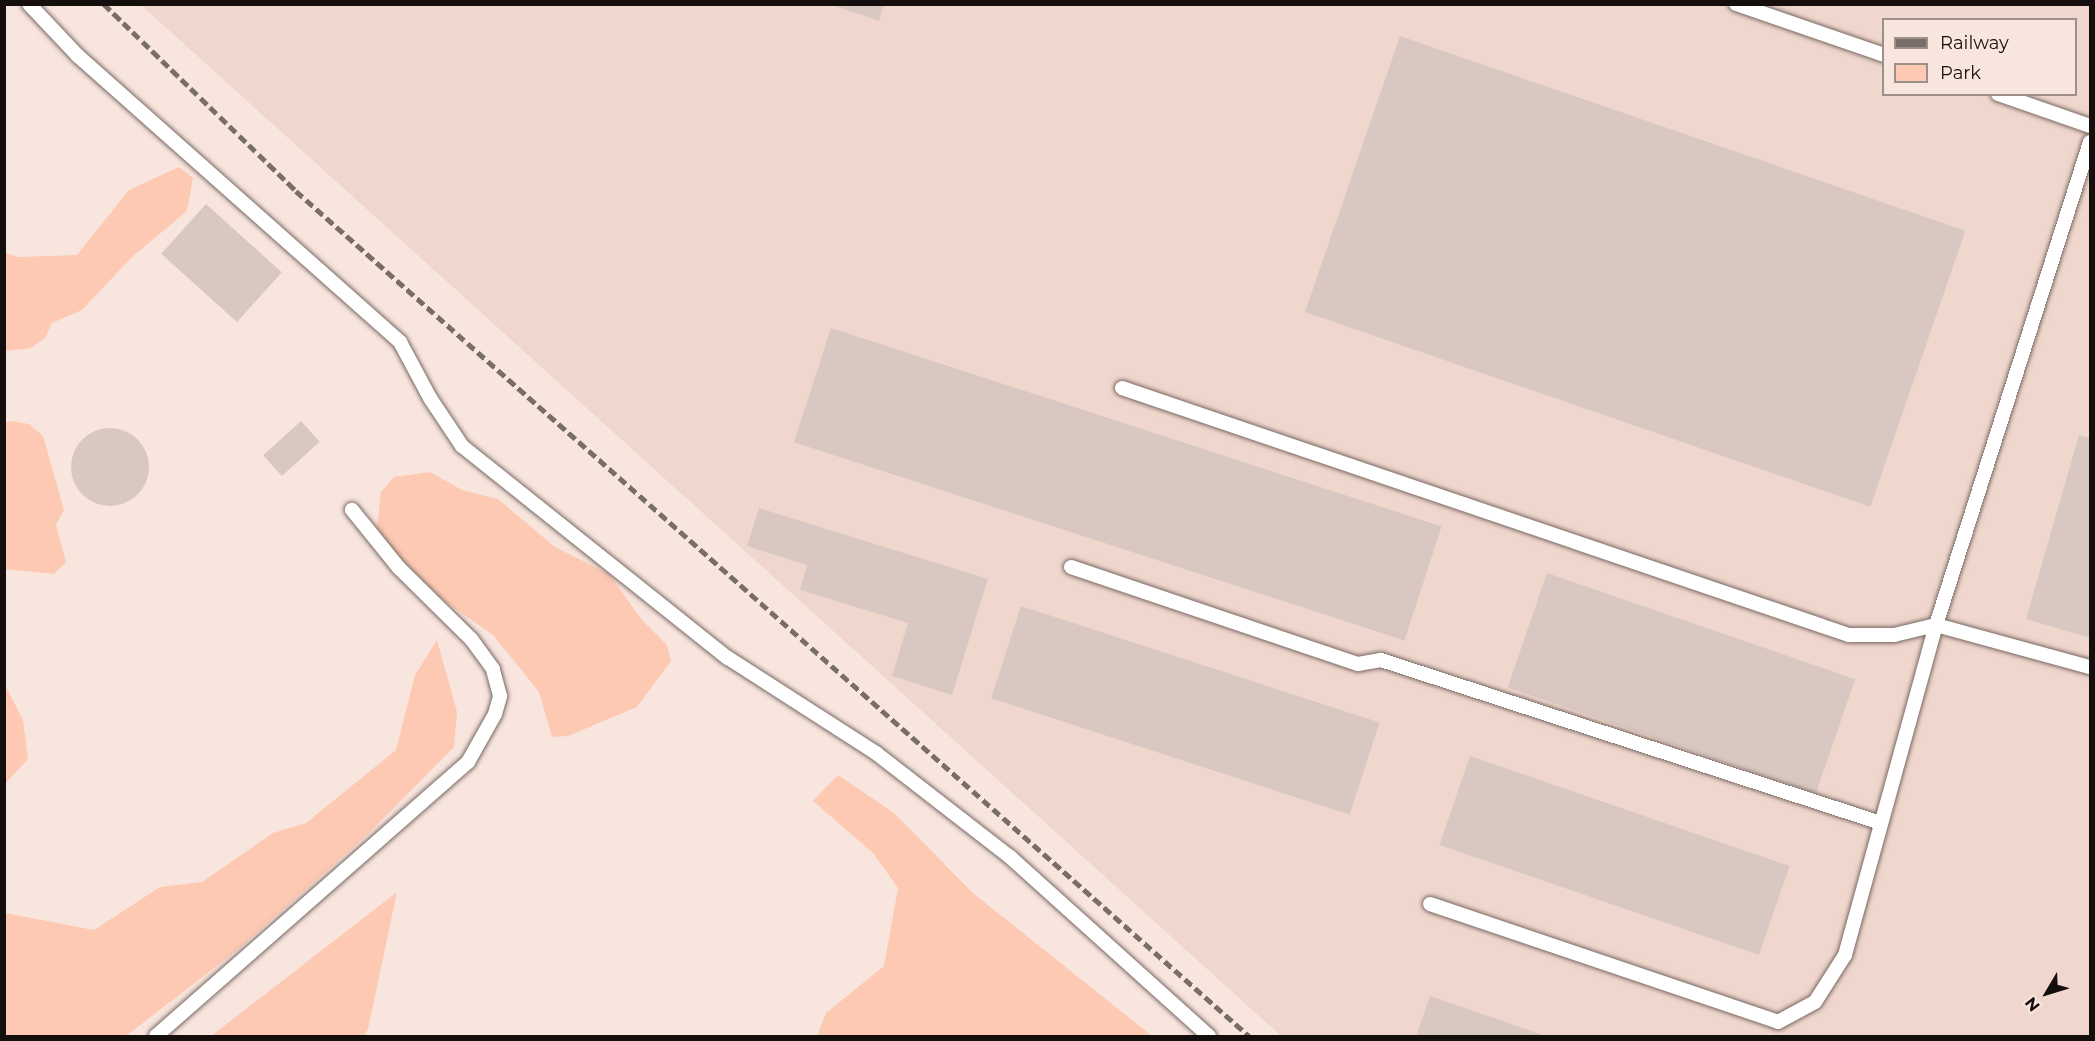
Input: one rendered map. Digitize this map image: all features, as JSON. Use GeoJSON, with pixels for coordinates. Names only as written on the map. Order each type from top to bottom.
{"type":"FeatureCollection","features":[{"type":"Feature","properties":{"kind":"lane"},"geometry":{"type":"LineString","coordinates":[[29,4],[78,56],[400,342],[430,398],[462,446],[728,658],[876,753],[1010,857],[1209,1036]]}},
{"type":"Feature","properties":{"kind":"lane"},"geometry":{"type":"LineString","coordinates":[[1736,4],[1882,54]]}},
{"type":"Feature","properties":{"kind":"lane"},"geometry":{"type":"LineString","coordinates":[[2004,96],[2091,126]]}},
{"type":"Feature","properties":{"kind":"lane"},"geometry":{"type":"LineString","coordinates":[[1430,904],[1778,1022],[1815,1002],[1845,955],[1936,625],[2091,142]]}},
{"type":"Feature","properties":{"kind":"lane"},"geometry":{"type":"LineString","coordinates":[[1122,388],[1849,635],[1894,635],[1936,625],[2091,668]]}},
{"type":"Feature","properties":{"kind":"lane"},"geometry":{"type":"LineString","coordinates":[[156,1036],[468,762],[495,714],[500,696],[493,669],[471,639],[399,568],[351,510]]}},
{"type":"Feature","properties":{"kind":"lane"},"geometry":{"type":"LineString","coordinates":[[1071,567],[1359,664],[1382,660],[1881,824]]}},
{"type":"Feature","properties":{"kind":"shaded area"},"geometry":{"type":"Polygon","coordinates":[[[141,5],[2090,5],[2090,1036],[1281,1036],[141,5]]]}},
{"type":"Feature","properties":{"kind":"green space"},"geometry":{"type":"Polygon","coordinates":[[[179,167],[193,178],[187,211],[132,257],[82,310],[52,323],[45,338],[31,348],[5,351],[5,253],[19,257],[77,255],[129,190],[179,167]]]}},
{"type":"Feature","properties":{"kind":"green space"},"geometry":{"type":"Polygon","coordinates":[[[11,421],[29,424],[43,436],[64,510],[56,525],[66,562],[54,574],[5,569],[4,423],[11,421]]]}},
{"type":"Feature","properties":{"kind":"green space"},"geometry":{"type":"Polygon","coordinates":[[[430,472],[462,490],[498,499],[555,547],[609,574],[642,620],[667,645],[671,661],[637,707],[568,736],[552,737],[539,692],[493,635],[443,600],[400,558],[377,528],[381,492],[394,477],[430,472]]]}},
{"type":"Feature","properties":{"kind":"green space"},"geometry":{"type":"Polygon","coordinates":[[[437,640],[457,712],[454,747],[366,836],[236,951],[126,1036],[5,1036],[5,913],[94,930],[160,887],[202,882],[273,833],[306,823],[396,750],[415,675],[437,640]]]}},
{"type":"Feature","properties":{"kind":"green space"},"geometry":{"type":"Polygon","coordinates":[[[4,683],[23,720],[28,759],[5,784],[4,683]]]}},
{"type":"Feature","properties":{"kind":"green space"},"geometry":{"type":"Polygon","coordinates":[[[838,775],[894,813],[974,894],[1152,1036],[817,1036],[826,1013],[884,966],[898,888],[873,853],[813,801],[838,775]]]}},
{"type":"Feature","properties":{"kind":"green space"},"geometry":{"type":"Polygon","coordinates":[[[397,892],[368,1029],[364,1036],[211,1036],[397,892]]]}},
{"type":"Feature","properties":{"kind":"building"},"geometry":{"type":"Polygon","coordinates":[[[829,4],[884,4],[879,21],[829,4]]]}},
{"type":"Feature","properties":{"kind":"building"},"geometry":{"type":"Polygon","coordinates":[[[1400,36],[1965,231],[1870,507],[1305,312],[1400,36]]]}},
{"type":"Feature","properties":{"kind":"building"},"geometry":{"type":"Polygon","coordinates":[[[206,204],[282,272],[237,322],[161,254],[206,204]]]}},
{"type":"Feature","properties":{"kind":"building"},"geometry":{"type":"Polygon","coordinates":[[[831,328],[1442,526],[1404,641],[794,442],[831,328]]]}},
{"type":"Feature","properties":{"kind":"building"},"geometry":{"type":"Polygon","coordinates":[[[301,421],[320,442],[282,476],[263,455],[301,421]]]}},
{"type":"Feature","properties":{"kind":"building"},"geometry":{"type":"Polygon","coordinates":[[[110,428],[125,431],[138,439],[146,452],[149,467],[146,482],[138,495],[125,503],[110,506],[95,503],[82,495],[74,482],[71,467],[74,452],[82,439],[95,431],[110,428]]]}},
{"type":"Feature","properties":{"kind":"building"},"geometry":{"type":"Polygon","coordinates":[[[2079,435],[2090,438],[2090,638],[2026,619],[2079,435]]]}},
{"type":"Feature","properties":{"kind":"building"},"geometry":{"type":"Polygon","coordinates":[[[759,508],[988,579],[952,695],[892,676],[908,623],[800,590],[807,565],[747,546],[759,508]]]}},
{"type":"Feature","properties":{"kind":"building"},"geometry":{"type":"Polygon","coordinates":[[[1547,573],[1855,679],[1816,794],[1508,687],[1547,573]]]}},
{"type":"Feature","properties":{"kind":"building"},"geometry":{"type":"Polygon","coordinates":[[[1021,606],[1380,722],[1350,815],[991,698],[1021,606]]]}},
{"type":"Feature","properties":{"kind":"building"},"geometry":{"type":"Polygon","coordinates":[[[1470,756],[1790,866],[1759,955],[1439,845],[1470,756]]]}},
{"type":"Feature","properties":{"kind":"building"},"geometry":{"type":"Polygon","coordinates":[[[1430,996],[1546,1036],[1416,1036],[1430,996]]]}},
{"type":"Feature","properties":{"kind":"railway"},"geometry":{"type":"LineString","coordinates":[[104,4],[296,191],[1249,1036]]}}]}
